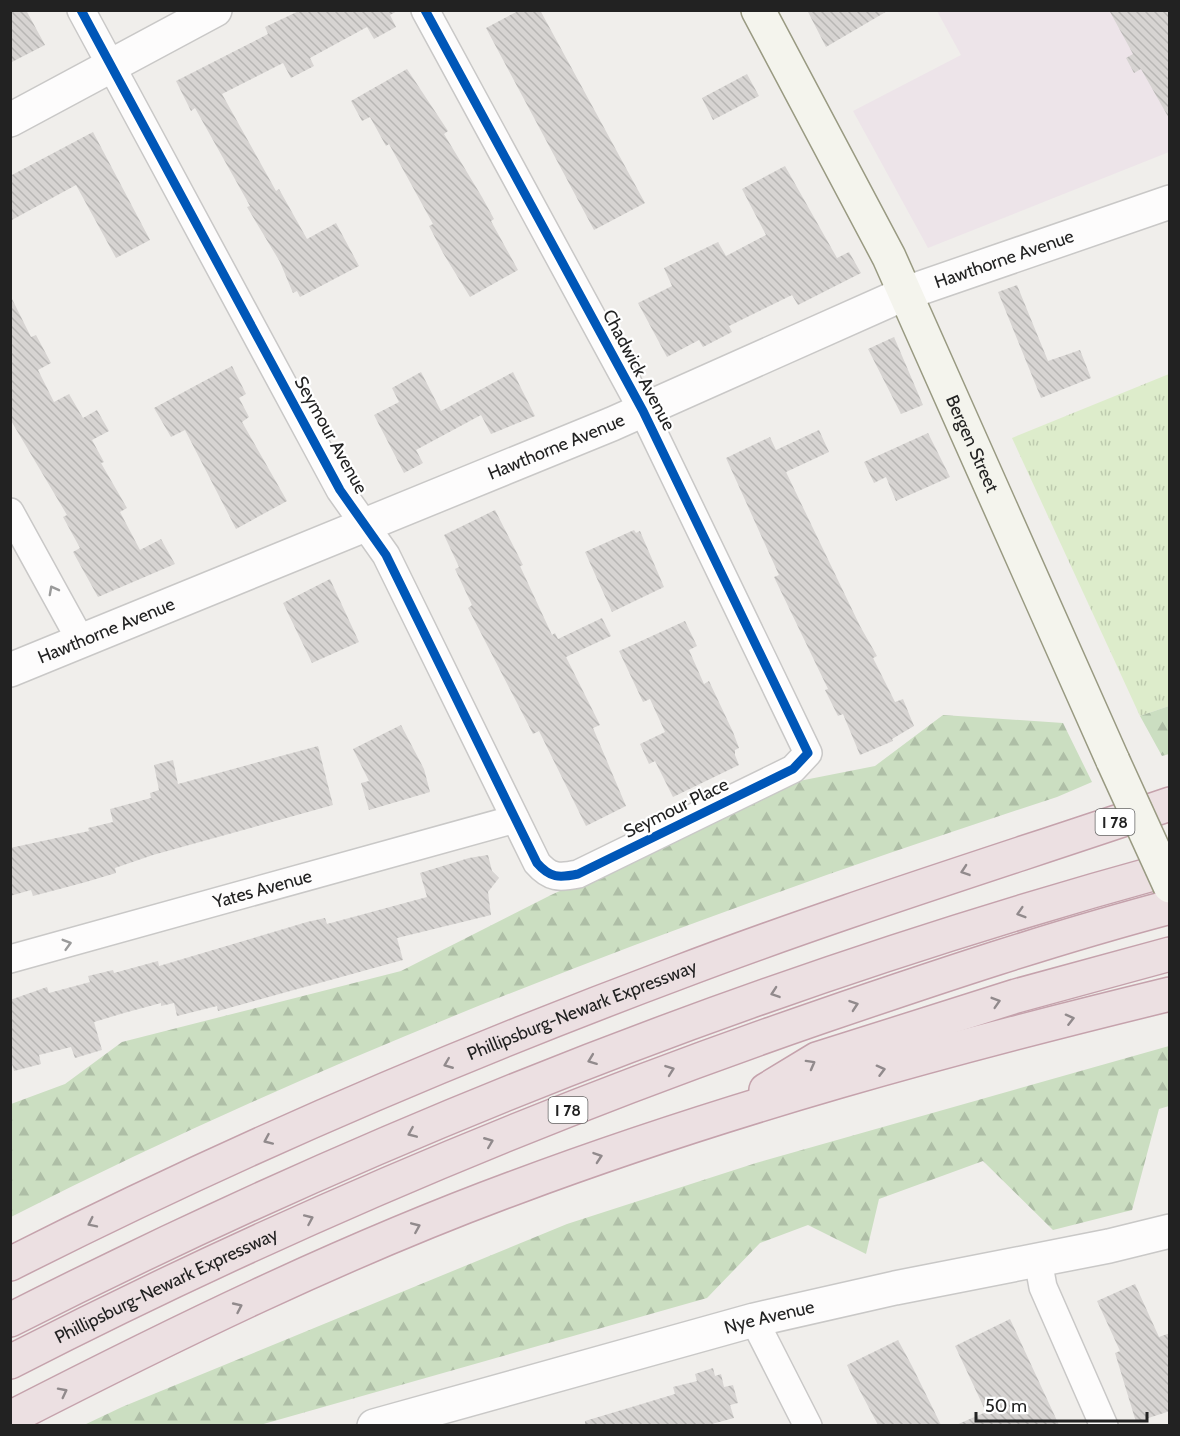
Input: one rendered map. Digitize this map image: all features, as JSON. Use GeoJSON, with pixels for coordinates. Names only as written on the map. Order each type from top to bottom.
{"type":"FeatureCollection","features":[{"type":"Feature","properties":{"kind":"highway","name":"Phillipsburg-Newark Expressway"},"geometry":{"type":"LineString","coordinates":[[10,1264],[272,1138],[501,1042],[757,944],[1170,804]]}},
{"type":"Feature","properties":{"kind":"highway"},"geometry":{"type":"LineString","coordinates":[[1061,841],[1170,813]]}},
{"type":"Feature","properties":{"kind":"highway","name":"Phillipsburg-Newark Expressway"},"geometry":{"type":"LineString","coordinates":[[10,1320],[183,1235],[324,1172],[544,1079],[847,968],[1170,867]]}},
{"type":"Feature","properties":{"kind":"highway","name":"Phillipsburg-Newark Expressway"},"geometry":{"type":"LineString","coordinates":[[10,1362],[178,1279],[340,1205],[620,1089],[886,994],[1162,910]]}},
{"type":"Feature","properties":{"kind":"highway"},"geometry":{"type":"LineString","coordinates":[[724,1115],[817,1059],[989,1004],[1170,954]]}},
{"type":"Feature","properties":{"kind":"highway"},"geometry":{"type":"LineString","coordinates":[[10,1418],[179,1334],[410,1229],[521,1185],[724,1115],[984,1041],[1170,994]]}},
{"type":"Feature","properties":{"kind":"main road","name":"Bergen Street"},"geometry":{"type":"LineString","coordinates":[[758,10],[867,213],[906,293],[1170,886]]}},
{"type":"Feature","properties":{"kind":"street","name":"Seymour Avenue"},"geometry":{"type":"LineString","coordinates":[[81,10],[340,490],[386,555],[537,863],[551,876]]}},
{"type":"Feature","properties":{"kind":"street"},"geometry":{"type":"LineString","coordinates":[[10,120],[215,10]]}},
{"type":"Feature","properties":{"kind":"street","name":"Chadwick Avenue"},"geometry":{"type":"LineString","coordinates":[[425,10],[643,411],[808,753]]}},
{"type":"Feature","properties":{"kind":"street","name":"Hawthorne Avenue"},"geometry":{"type":"LineString","coordinates":[[10,670],[643,411],[906,293],[1170,202]]}},
{"type":"Feature","properties":{"kind":"street"},"geometry":{"type":"LineString","coordinates":[[10,512],[81,641]]}},
{"type":"Feature","properties":{"kind":"street","name":"Seymour Place"},"geometry":{"type":"LineString","coordinates":[[551,876],[563,878],[578,874],[793,769],[808,753]]}},
{"type":"Feature","properties":{"kind":"street","name":"Yates Avenue"},"geometry":{"type":"LineString","coordinates":[[10,940],[511,811]]}},
{"type":"Feature","properties":{"kind":"street","name":"Yates Avenue"},"geometry":{"type":"LineString","coordinates":[[10,959],[511,811]]}},
{"type":"Feature","properties":{"kind":"street","name":"Nye Avenue"},"geometry":{"type":"LineString","coordinates":[[374,1425],[754,1320],[895,1287],[1038,1260],[1170,1231]]}},
{"type":"Feature","properties":{"kind":"street"},"geometry":{"type":"LineString","coordinates":[[1038,1260],[1043,1287],[1104,1425]]}},
{"type":"Feature","properties":{"kind":"street"},"geometry":{"type":"LineString","coordinates":[[754,1320],[808,1425]]}},
{"type":"Feature","properties":{"kind":"shaded area"},"geometry":{"type":"Polygon","coordinates":[[[937,11],[1169,11],[1169,152],[928,248],[853,111],[961,55],[937,11]]]}},
{"type":"Feature","properties":{"kind":"green space"},"geometry":{"type":"Polygon","coordinates":[[[1169,374],[1169,706],[1140,716],[1012,438],[1169,374]]]}},
{"type":"Feature","properties":{"kind":"green space"},"geometry":{"type":"Polygon","coordinates":[[[1169,706],[1169,754],[1162,756],[1140,716],[1169,706]]]}},
{"type":"Feature","properties":{"kind":"green space"},"geometry":{"type":"Polygon","coordinates":[[[943,715],[1063,723],[1092,782],[1057,797],[657,936],[526,987],[266,1096],[137,1155],[11,1217],[11,1104],[65,1084],[122,1042],[401,971],[551,895],[799,781],[875,766],[943,715]]]}},
{"type":"Feature","properties":{"kind":"green space"},"geometry":{"type":"Polygon","coordinates":[[[1169,1046],[1169,1106],[1159,1109],[1132,1210],[1053,1230],[983,1161],[879,1199],[866,1254],[808,1225],[760,1243],[707,1298],[260,1425],[84,1425],[122,1407],[567,1224],[756,1163],[1169,1046]]]}},
{"type":"Feature","properties":{"kind":"building"},"geometry":{"type":"Polygon","coordinates":[[[10,10],[26,10],[45,45],[10,63],[10,10]]]}},
{"type":"Feature","properties":{"kind":"building"},"geometry":{"type":"Polygon","coordinates":[[[301,10],[399,10],[390,15],[396,27],[374,39],[367,27],[310,58],[314,66],[291,78],[283,63],[222,94],[276,191],[279,189],[307,239],[336,223],[359,266],[300,297],[297,291],[293,293],[280,262],[247,207],[250,206],[195,108],[191,111],[176,81],[268,34],[265,27],[301,10]]]}},
{"type":"Feature","properties":{"kind":"building"},"geometry":{"type":"Polygon","coordinates":[[[520,10],[540,10],[645,203],[594,230],[486,28],[520,10]]]}},
{"type":"Feature","properties":{"kind":"building"},"geometry":{"type":"Polygon","coordinates":[[[807,10],[889,10],[826,47],[807,10]]]}},
{"type":"Feature","properties":{"kind":"building"},"geometry":{"type":"Polygon","coordinates":[[[1109,10],[1170,10],[1170,120],[1141,69],[1134,73],[1126,58],[1133,54],[1109,10]]]}},
{"type":"Feature","properties":{"kind":"building"},"geometry":{"type":"Polygon","coordinates":[[[407,69],[448,131],[444,134],[494,219],[491,221],[518,270],[470,297],[443,253],[429,226],[433,224],[389,144],[386,146],[370,117],[362,121],[351,101],[407,69]]]}},
{"type":"Feature","properties":{"kind":"building"},"geometry":{"type":"Polygon","coordinates":[[[747,74],[759,96],[713,120],[702,98],[747,74]]]}},
{"type":"Feature","properties":{"kind":"building"},"geometry":{"type":"Polygon","coordinates":[[[93,132],[150,240],[116,258],[76,185],[10,221],[10,176],[93,132]]]}},
{"type":"Feature","properties":{"kind":"building"},"geometry":{"type":"Polygon","coordinates":[[[785,166],[837,258],[849,252],[861,273],[798,305],[792,295],[729,326],[732,332],[703,347],[699,340],[667,357],[638,303],[672,286],[664,268],[718,242],[726,256],[766,235],[742,189],[785,166]]]}},
{"type":"Feature","properties":{"kind":"building"},"geometry":{"type":"Polygon","coordinates":[[[1017,285],[1048,361],[1080,350],[1091,378],[1041,398],[998,292],[1017,285]]]}},
{"type":"Feature","properties":{"kind":"building"},"geometry":{"type":"Polygon","coordinates":[[[10,295],[31,337],[36,335],[51,363],[38,370],[54,402],[69,394],[83,418],[97,410],[109,431],[92,440],[104,462],[101,463],[127,508],[120,512],[140,550],[161,539],[175,564],[98,597],[73,552],[80,548],[63,517],[67,515],[10,419],[10,295]]]}},
{"type":"Feature","properties":{"kind":"building"},"geometry":{"type":"Polygon","coordinates":[[[894,337],[923,405],[901,414],[868,349],[894,337]]]}},
{"type":"Feature","properties":{"kind":"building"},"geometry":{"type":"Polygon","coordinates":[[[232,366],[246,394],[239,398],[249,417],[242,422],[287,501],[236,529],[185,430],[171,437],[154,408],[232,366]]]}},
{"type":"Feature","properties":{"kind":"building"},"geometry":{"type":"Polygon","coordinates":[[[421,372],[441,411],[513,372],[535,416],[491,434],[481,415],[416,450],[423,463],[404,473],[374,415],[399,402],[392,388],[421,372]]]}},
{"type":"Feature","properties":{"kind":"building"},"geometry":{"type":"Polygon","coordinates":[[[819,430],[829,452],[786,472],[860,626],[877,656],[873,658],[895,702],[903,699],[914,726],[892,739],[893,741],[860,755],[843,714],[838,716],[825,690],[828,689],[774,577],[779,575],[726,458],[770,437],[776,450],[819,430]]]}},
{"type":"Feature","properties":{"kind":"building"},"geometry":{"type":"Polygon","coordinates":[[[928,433],[950,477],[896,501],[886,477],[874,483],[864,462],[928,433]]]}},
{"type":"Feature","properties":{"kind":"building"},"geometry":{"type":"Polygon","coordinates":[[[495,510],[523,565],[520,566],[552,635],[555,633],[558,639],[602,618],[611,636],[566,657],[600,725],[593,728],[626,806],[586,826],[539,731],[533,734],[468,608],[472,605],[455,569],[459,567],[444,535],[495,510]]]}},
{"type":"Feature","properties":{"kind":"building"},"geometry":{"type":"Polygon","coordinates":[[[634,530],[636,533],[640,531],[664,587],[612,612],[585,552],[634,530]]]}},
{"type":"Feature","properties":{"kind":"building"},"geometry":{"type":"Polygon","coordinates":[[[330,579],[359,642],[312,663],[283,603],[330,579]]]}},
{"type":"Feature","properties":{"kind":"building"},"geometry":{"type":"Polygon","coordinates":[[[685,621],[697,646],[689,650],[704,684],[709,681],[733,732],[739,748],[735,750],[735,755],[739,765],[673,797],[655,761],[649,764],[640,744],[665,732],[650,699],[643,702],[619,651],[685,621]]]}},
{"type":"Feature","properties":{"kind":"building"},"geometry":{"type":"Polygon","coordinates":[[[401,725],[424,769],[430,792],[369,810],[361,783],[369,781],[353,749],[401,725]]]}},
{"type":"Feature","properties":{"kind":"building"},"geometry":{"type":"Polygon","coordinates":[[[318,746],[333,805],[153,855],[115,868],[116,873],[86,882],[33,896],[31,890],[10,896],[10,848],[89,831],[88,828],[113,822],[110,809],[151,798],[150,793],[159,790],[154,765],[173,760],[178,784],[318,746]]]}},
{"type":"Feature","properties":{"kind":"building"},"geometry":{"type":"Polygon","coordinates":[[[488,855],[492,871],[499,878],[488,892],[491,915],[397,938],[403,960],[218,1011],[217,1006],[177,1016],[174,1003],[161,1006],[161,1003],[124,1013],[94,1022],[102,1050],[75,1058],[71,1047],[39,1055],[41,1064],[14,1071],[10,1057],[10,1000],[47,987],[49,993],[90,982],[88,976],[113,970],[114,973],[158,961],[159,966],[307,922],[325,918],[327,924],[427,897],[420,873],[469,858],[488,855]]]}},
{"type":"Feature","properties":{"kind":"building"},"geometry":{"type":"Polygon","coordinates":[[[1135,1284],[1159,1337],[1170,1333],[1170,1411],[1136,1422],[1115,1353],[1120,1351],[1097,1301],[1135,1284]]]}},
{"type":"Feature","properties":{"kind":"building"},"geometry":{"type":"Polygon","coordinates":[[[1010,1319],[1059,1425],[956,1425],[986,1412],[955,1346],[1010,1319]]]}},
{"type":"Feature","properties":{"kind":"building"},"geometry":{"type":"Polygon","coordinates":[[[898,1340],[941,1425],[878,1425],[851,1374],[847,1365],[898,1340]]]}},
{"type":"Feature","properties":{"kind":"building"},"geometry":{"type":"Polygon","coordinates":[[[713,1368],[715,1376],[721,1374],[724,1387],[733,1385],[738,1403],[730,1405],[734,1418],[708,1425],[585,1425],[585,1421],[675,1394],[673,1387],[697,1381],[695,1374],[713,1368]]]}},
{"type":"Feature","properties":{"kind":"cycle path"},"geometry":{"type":"LineString","coordinates":[[81,10],[340,490],[386,555],[537,863],[546,872],[555,876],[578,874],[793,769],[808,753],[643,411],[425,10]]}}]}
